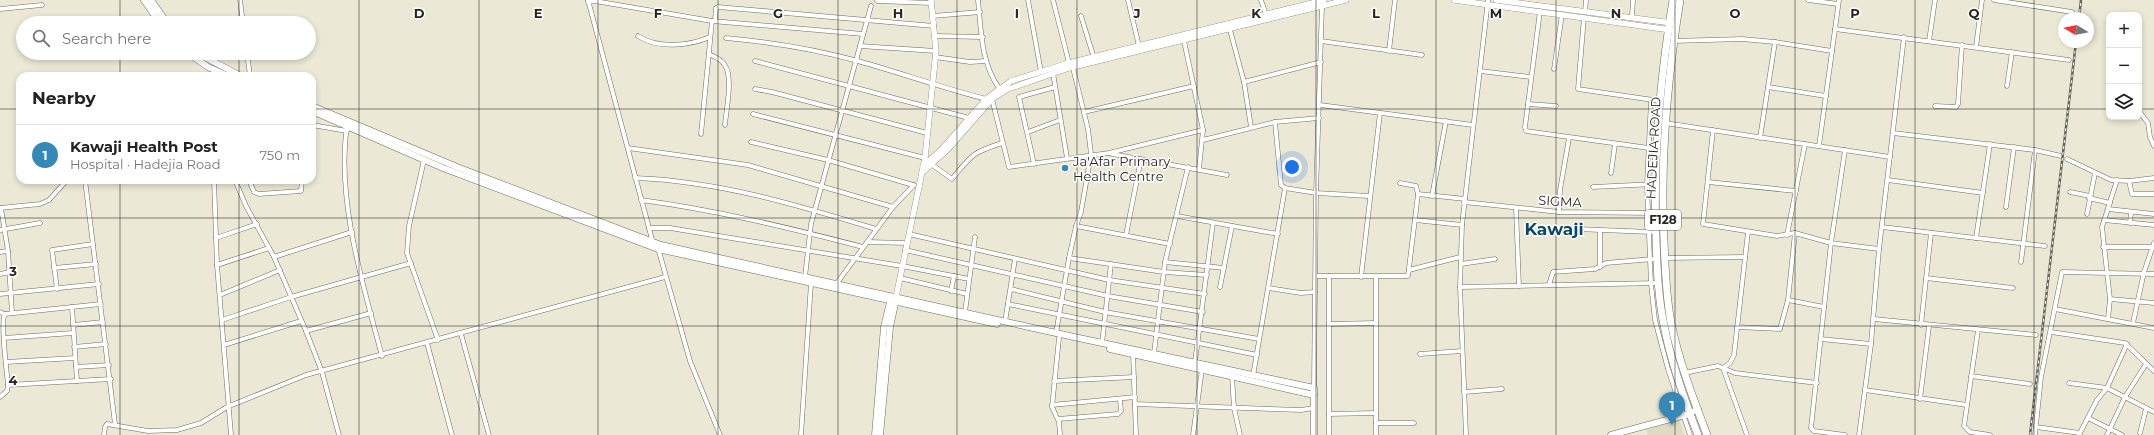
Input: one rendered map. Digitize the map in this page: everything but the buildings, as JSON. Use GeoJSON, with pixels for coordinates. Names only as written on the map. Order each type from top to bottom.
{"type":"FeatureCollection","features":[{"type":"Feature","properties":{"kind":"main road"},"geometry":{"type":"LineString","coordinates":[[144,0],[155,16]]}},
{"type":"Feature","properties":{"kind":"main road"},"geometry":{"type":"LineString","coordinates":[[151,0],[162,16]]}},
{"type":"Feature","properties":{"kind":"main road","name":"HADEJIA ROAD"},"geometry":{"type":"LineString","coordinates":[[1672,0],[1673,41],[1665,123],[1662,189],[1669,308],[1684,374],[1707,435]]}},
{"type":"Feature","properties":{"kind":"main road","name":"HADEJIA ROAD"},"geometry":{"type":"LineString","coordinates":[[1680,0],[1672,26],[1660,101],[1652,232],[1655,283],[1669,348],[1686,414],[1698,435]]}},
{"type":"Feature","properties":{"kind":"main road"},"geometry":{"type":"LineString","coordinates":[[200,60],[218,71]]}},
{"type":"Feature","properties":{"kind":"main road"},"geometry":{"type":"LineString","coordinates":[[205,60],[218,71]]}},
{"type":"Feature","properties":{"kind":"main road"},"geometry":{"type":"LineString","coordinates":[[316,108],[347,126],[541,202],[658,250],[837,283],[893,299],[1133,351],[1154,353],[1253,376],[1314,388],[1314,435]]}},
{"type":"Feature","properties":{"kind":"main road"},"geometry":{"type":"LineString","coordinates":[[316,113],[424,160],[654,243],[811,283],[964,312],[1058,335],[1102,343],[1202,369],[1314,395]]}},
{"type":"Feature","properties":{"kind":"main road"},"geometry":{"type":"LineString","coordinates":[[874,435],[884,327],[893,299]]}},
{"type":"Feature","properties":{"kind":"main road"},"geometry":{"type":"LineString","coordinates":[[880,435],[893,299]]}},
{"type":"Feature","properties":{"kind":"main road"},"geometry":{"type":"LineString","coordinates":[[1611,435],[1686,414],[1698,409]]}},
{"type":"Feature","properties":{"kind":"street"},"geometry":{"type":"LineString","coordinates":[[240,0],[242,16]]}},
{"type":"Feature","properties":{"kind":"street"},"geometry":{"type":"LineString","coordinates":[[978,0],[986,61],[992,78],[999,88]]}},
{"type":"Feature","properties":{"kind":"street"},"geometry":{"type":"LineString","coordinates":[[1028,0],[1042,73]]}},
{"type":"Feature","properties":{"kind":"street"},"geometry":{"type":"LineString","coordinates":[[1053,0],[1084,112],[1089,134],[1091,154],[1081,212],[1076,226],[1059,315],[1052,405],[1058,419],[1060,435]]}},
{"type":"Feature","properties":{"kind":"street"},"geometry":{"type":"LineString","coordinates":[[1128,0],[1139,46]]}},
{"type":"Feature","properties":{"kind":"street"},"geometry":{"type":"LineString","coordinates":[[1261,0],[1266,15]]}},
{"type":"Feature","properties":{"kind":"street"},"geometry":{"type":"LineString","coordinates":[[922,173],[949,148],[992,99],[1008,88],[1042,73],[1052,73],[1094,58],[1139,46],[1203,33],[1266,15],[1323,2],[1346,0]]}},
{"type":"Feature","properties":{"kind":"street"},"geometry":{"type":"LineString","coordinates":[[1389,50],[1395,0]]}},
{"type":"Feature","properties":{"kind":"street"},"geometry":{"type":"LineString","coordinates":[[1454,0],[1488,2],[1562,14],[1632,16],[1672,26]]}},
{"type":"Feature","properties":{"kind":"street"},"geometry":{"type":"LineString","coordinates":[[1496,0],[1672,26]]}},
{"type":"Feature","properties":{"kind":"street"},"geometry":{"type":"LineString","coordinates":[[1586,0],[1577,86],[1578,89],[1660,101]]}},
{"type":"Feature","properties":{"kind":"street"},"geometry":{"type":"LineString","coordinates":[[1632,16],[1633,0]]}},
{"type":"Feature","properties":{"kind":"street"},"geometry":{"type":"LineString","coordinates":[[1808,0],[1839,2],[1819,146]]}},
{"type":"Feature","properties":{"kind":"street"},"geometry":{"type":"LineString","coordinates":[[1929,41],[1935,0]]}},
{"type":"Feature","properties":{"kind":"street"},"geometry":{"type":"LineString","coordinates":[[1976,47],[1982,0]]}},
{"type":"Feature","properties":{"kind":"street"},"geometry":{"type":"LineString","coordinates":[[1994,0],[2028,2],[2072,12]]}},
{"type":"Feature","properties":{"kind":"street"},"geometry":{"type":"LineString","coordinates":[[719,434],[690,361],[658,250],[649,228],[588,1],[600,1],[713,21],[863,34]]}},
{"type":"Feature","properties":{"kind":"street"},"geometry":{"type":"LineString","coordinates":[[877,1],[931,2],[935,36],[933,82],[925,158],[922,173],[916,185],[906,250],[900,278],[893,299]]}},
{"type":"Feature","properties":{"kind":"street"},"geometry":{"type":"LineString","coordinates":[[923,166],[941,150],[986,99],[999,88],[1011,81],[1184,41],[1203,33],[1230,30],[1323,2]]}},
{"type":"Feature","properties":{"kind":"street"},"geometry":{"type":"LineString","coordinates":[[1314,388],[1316,193],[1323,2]]}},
{"type":"Feature","properties":{"kind":"street"},"geometry":{"type":"LineString","coordinates":[[1466,435],[1460,257],[1462,225],[1488,2]]}},
{"type":"Feature","properties":{"kind":"street"},"geometry":{"type":"LineString","coordinates":[[0,8],[42,6]]}},
{"type":"Feature","properties":{"kind":"street"},"geometry":{"type":"LineString","coordinates":[[805,277],[814,210],[871,6]]}},
{"type":"Feature","properties":{"kind":"street"},"geometry":{"type":"LineString","coordinates":[[701,134],[710,37],[716,8],[718,7],[867,22],[934,26]]}},
{"type":"Feature","properties":{"kind":"street"},"geometry":{"type":"LineString","coordinates":[[1540,11],[1525,127],[1526,131],[1656,150]]}},
{"type":"Feature","properties":{"kind":"street"},"geometry":{"type":"LineString","coordinates":[[933,16],[980,12]]}},
{"type":"Feature","properties":{"kind":"street"},"geometry":{"type":"LineString","coordinates":[[1554,69],[1562,14]]}},
{"type":"Feature","properties":{"kind":"street"},"geometry":{"type":"LineString","coordinates":[[1081,16],[1094,58]]}},
{"type":"Feature","properties":{"kind":"street"},"geometry":{"type":"LineString","coordinates":[[1835,29],[2069,60]]}},
{"type":"Feature","properties":{"kind":"street"},"geometry":{"type":"LineString","coordinates":[[1230,30],[1244,82],[1251,128]]}},
{"type":"Feature","properties":{"kind":"street"},"geometry":{"type":"LineString","coordinates":[[638,36],[655,44],[692,44],[710,37]]}},
{"type":"Feature","properties":{"kind":"street"},"geometry":{"type":"LineString","coordinates":[[935,36],[983,37]]}},
{"type":"Feature","properties":{"kind":"street"},"geometry":{"type":"LineString","coordinates":[[1859,435],[1874,319],[1879,249],[1904,37]]}},
{"type":"Feature","properties":{"kind":"street"},"geometry":{"type":"LineString","coordinates":[[726,38],[777,43],[856,61],[933,82],[965,95],[986,99]]}},
{"type":"Feature","properties":{"kind":"street"},"geometry":{"type":"LineString","coordinates":[[1673,41],[1742,39],[1775,42],[1832,51]]}},
{"type":"Feature","properties":{"kind":"street"},"geometry":{"type":"LineString","coordinates":[[1184,41],[1203,130],[1199,170]]}},
{"type":"Feature","properties":{"kind":"street"},"geometry":{"type":"LineString","coordinates":[[1321,41],[1422,55]]}},
{"type":"Feature","properties":{"kind":"street"},"geometry":{"type":"LineString","coordinates":[[1760,138],[1775,42]]}},
{"type":"Feature","properties":{"kind":"street"},"geometry":{"type":"LineString","coordinates":[[1935,106],[1956,107],[1958,104],[1962,45]]}},
{"type":"Feature","properties":{"kind":"street"},"geometry":{"type":"LineString","coordinates":[[860,46],[935,54],[970,62],[986,61]]}},
{"type":"Feature","properties":{"kind":"street"},"geometry":{"type":"LineString","coordinates":[[2007,86],[2012,52]]}},
{"type":"Feature","properties":{"kind":"street"},"geometry":{"type":"LineString","coordinates":[[708,54],[721,60],[727,68],[729,83],[725,125]]}},
{"type":"Feature","properties":{"kind":"street"},"geometry":{"type":"LineString","coordinates":[[248,60],[249,72]]}},
{"type":"Feature","properties":{"kind":"street"},"geometry":{"type":"LineString","coordinates":[[755,61],[930,109],[969,118]]}},
{"type":"Feature","properties":{"kind":"street"},"geometry":{"type":"LineString","coordinates":[[1244,82],[1321,62]]}},
{"type":"Feature","properties":{"kind":"street"},"geometry":{"type":"LineString","coordinates":[[1480,71],[1531,77]]}},
{"type":"Feature","properties":{"kind":"street"},"geometry":{"type":"LineString","coordinates":[[1052,73],[1068,158]]}},
{"type":"Feature","properties":{"kind":"street"},"geometry":{"type":"LineString","coordinates":[[1084,112],[1194,86]]}},
{"type":"Feature","properties":{"kind":"street"},"geometry":{"type":"LineString","coordinates":[[1034,164],[1019,97],[1055,87]]}},
{"type":"Feature","properties":{"kind":"street"},"geometry":{"type":"LineString","coordinates":[[1768,88],[1826,96]]}},
{"type":"Feature","properties":{"kind":"street"},"geometry":{"type":"LineString","coordinates":[[755,89],[842,110],[927,133]]}},
{"type":"Feature","properties":{"kind":"street"},"geometry":{"type":"LineString","coordinates":[[992,99],[1009,167],[1091,154],[1109,153],[1203,130]]}},
{"type":"Feature","properties":{"kind":"street"},"geometry":{"type":"LineString","coordinates":[[1651,100],[1647,148],[1647,185],[1652,213]]}},
{"type":"Feature","properties":{"kind":"street"},"geometry":{"type":"LineString","coordinates":[[1528,104],[1556,106]]}},
{"type":"Feature","properties":{"kind":"street"},"geometry":{"type":"LineString","coordinates":[[1320,105],[1474,125]]}},
{"type":"Feature","properties":{"kind":"street"},"geometry":{"type":"LineString","coordinates":[[1361,277],[1369,196],[1380,113]]}},
{"type":"Feature","properties":{"kind":"street"},"geometry":{"type":"LineString","coordinates":[[753,114],[925,158]]}},
{"type":"Feature","properties":{"kind":"street"},"geometry":{"type":"LineString","coordinates":[[2142,115],[2148,123],[2150,137],[2154,146]]}},
{"type":"Feature","properties":{"kind":"street"},"geometry":{"type":"LineString","coordinates":[[1203,140],[1275,122],[1319,118]]}},
{"type":"Feature","properties":{"kind":"street"},"geometry":{"type":"LineString","coordinates":[[1028,132],[1060,120]]}},
{"type":"Feature","properties":{"kind":"street"},"geometry":{"type":"LineString","coordinates":[[1253,376],[1285,188],[1280,180],[1275,122]]}},
{"type":"Feature","properties":{"kind":"street"},"geometry":{"type":"LineString","coordinates":[[1432,196],[1446,122]]}},
{"type":"Feature","properties":{"kind":"street"},"geometry":{"type":"LineString","coordinates":[[1665,123],[1890,157]]}},
{"type":"Feature","properties":{"kind":"street"},"geometry":{"type":"LineString","coordinates":[[316,125],[347,126],[347,190],[352,232],[382,356]]}},
{"type":"Feature","properties":{"kind":"street"},"geometry":{"type":"LineString","coordinates":[[1713,130],[1703,224],[1777,236],[1795,233],[1831,243],[1879,249]]}},
{"type":"Feature","properties":{"kind":"street"},"geometry":{"type":"LineString","coordinates":[[1893,133],[2036,150],[2061,156]]}},
{"type":"Feature","properties":{"kind":"street"},"geometry":{"type":"LineString","coordinates":[[1559,212],[1560,190],[1569,138]]}},
{"type":"Feature","properties":{"kind":"street"},"geometry":{"type":"LineString","coordinates":[[751,142],[828,160],[916,185]]}},
{"type":"Feature","properties":{"kind":"street"},"geometry":{"type":"LineString","coordinates":[[931,164],[952,180],[962,166],[977,151],[1002,143]]}},
{"type":"Feature","properties":{"kind":"street"},"geometry":{"type":"LineString","coordinates":[[1611,173],[1615,144]]}},
{"type":"Feature","properties":{"kind":"street"},"geometry":{"type":"LineString","coordinates":[[1787,234],[1805,144]]}},
{"type":"Feature","properties":{"kind":"street"},"geometry":{"type":"LineString","coordinates":[[1976,238],[1990,144]]}},
{"type":"Feature","properties":{"kind":"street"},"geometry":{"type":"LineString","coordinates":[[2006,207],[2014,147]]}},
{"type":"Feature","properties":{"kind":"street"},"geometry":{"type":"LineString","coordinates":[[628,148],[748,165],[893,207]]}},
{"type":"Feature","properties":{"kind":"street"},"geometry":{"type":"LineString","coordinates":[[1845,150],[1831,243],[1812,430],[1845,435]]}},
{"type":"Feature","properties":{"kind":"street"},"geometry":{"type":"LineString","coordinates":[[2021,262],[2036,150]]}},
{"type":"Feature","properties":{"kind":"street"},"geometry":{"type":"LineString","coordinates":[[1109,153],[1227,175]]}},
{"type":"Feature","properties":{"kind":"street"},"geometry":{"type":"LineString","coordinates":[[1126,235],[1141,159]]}},
{"type":"Feature","properties":{"kind":"street"},"geometry":{"type":"LineString","coordinates":[[2067,159],[2095,173],[2117,180],[2129,181],[2154,178]]}},
{"type":"Feature","properties":{"kind":"street"},"geometry":{"type":"LineString","coordinates":[[424,160],[408,226],[407,246],[411,263],[438,340]]}},
{"type":"Feature","properties":{"kind":"street"},"geometry":{"type":"LineString","coordinates":[[1154,353],[1164,272],[1188,167]]}},
{"type":"Feature","properties":{"kind":"street"},"geometry":{"type":"LineString","coordinates":[[2087,214],[2095,173]]}},
{"type":"Feature","properties":{"kind":"street"},"geometry":{"type":"LineString","coordinates":[[635,178],[671,179],[738,191],[814,210],[876,230]]}},
{"type":"Feature","properties":{"kind":"street"},"geometry":{"type":"LineString","coordinates":[[1888,180],[1983,193]]}},
{"type":"Feature","properties":{"kind":"street"},"geometry":{"type":"LineString","coordinates":[[2108,319],[2110,299],[2103,247],[2102,227],[2117,180]]}},
{"type":"Feature","properties":{"kind":"street"},"geometry":{"type":"LineString","coordinates":[[2129,181],[2132,194],[2154,194]]}},
{"type":"Feature","properties":{"kind":"street"},"geometry":{"type":"LineString","coordinates":[[1708,182],[1796,191]]}},
{"type":"Feature","properties":{"kind":"street"},"geometry":{"type":"LineString","coordinates":[[1316,276],[1406,277],[1409,270],[1418,194],[1416,186],[1400,183]]}},
{"type":"Feature","properties":{"kind":"street"},"geometry":{"type":"LineString","coordinates":[[12,313],[8,251],[2,230],[0,208],[40,204],[49,200],[63,184]]}},
{"type":"Feature","properties":{"kind":"street"},"geometry":{"type":"LineString","coordinates":[[86,184],[104,322],[115,424]]}},
{"type":"Feature","properties":{"kind":"street"},"geometry":{"type":"LineString","coordinates":[[214,184],[217,265],[230,435]]}},
{"type":"Feature","properties":{"kind":"street"},"geometry":{"type":"LineString","coordinates":[[237,184],[274,257],[306,331],[322,372],[339,435]]}},
{"type":"Feature","properties":{"kind":"street"},"geometry":{"type":"LineString","coordinates":[[251,184],[254,192],[259,194],[301,191],[302,184]]}},
{"type":"Feature","properties":{"kind":"street"},"geometry":{"type":"LineString","coordinates":[[1593,187],[1655,184]]}},
{"type":"Feature","properties":{"kind":"street"},"geometry":{"type":"LineString","coordinates":[[837,283],[893,207],[916,185]]}},
{"type":"Feature","properties":{"kind":"street"},"geometry":{"type":"LineString","coordinates":[[1285,188],[1316,193],[1369,196]]}},
{"type":"Feature","properties":{"kind":"street"},"geometry":{"type":"LineString","coordinates":[[2070,192],[2110,203]]}},
{"type":"Feature","properties":{"kind":"street","name":"SIGMA"},"geometry":{"type":"LineString","coordinates":[[1418,194],[1516,208],[1559,212],[1652,213]]}},
{"type":"Feature","properties":{"kind":"street"},"geometry":{"type":"LineString","coordinates":[[641,200],[678,205],[810,233],[863,247]]}},
{"type":"Feature","properties":{"kind":"street"},"geometry":{"type":"LineString","coordinates":[[1516,208],[1519,286]]}},
{"type":"Feature","properties":{"kind":"street"},"geometry":{"type":"LineString","coordinates":[[2108,209],[2154,214]]}},
{"type":"Feature","properties":{"kind":"street"},"geometry":{"type":"LineString","coordinates":[[2130,223],[2132,212]]}},
{"type":"Feature","properties":{"kind":"street"},"geometry":{"type":"LineString","coordinates":[[1177,216],[1278,234]]}},
{"type":"Feature","properties":{"kind":"street"},"geometry":{"type":"LineString","coordinates":[[1415,220],[1462,225]]}},
{"type":"Feature","properties":{"kind":"street"},"geometry":{"type":"LineString","coordinates":[[2104,220],[2154,226]]}},
{"type":"Feature","properties":{"kind":"street"},"geometry":{"type":"LineString","coordinates":[[1195,362],[1203,312],[1213,222]]}},
{"type":"Feature","properties":{"kind":"street"},"geometry":{"type":"LineString","coordinates":[[2,230],[40,223]]}},
{"type":"Feature","properties":{"kind":"street"},"geometry":{"type":"LineString","coordinates":[[216,238],[256,224]]}},
{"type":"Feature","properties":{"kind":"street"},"geometry":{"type":"LineString","coordinates":[[1076,226],[1170,244]]}},
{"type":"Feature","properties":{"kind":"street"},"geometry":{"type":"LineString","coordinates":[[1220,287],[1232,226]]}},
{"type":"Feature","properties":{"kind":"street"},"geometry":{"type":"LineString","coordinates":[[1882,227],[2045,246]]}},
{"type":"Feature","properties":{"kind":"street"},"geometry":{"type":"LineString","coordinates":[[649,228],[670,228],[808,250],[854,260],[902,266],[969,279]]}},
{"type":"Feature","properties":{"kind":"street"},"geometry":{"type":"LineString","coordinates":[[1577,230],[1652,232]]}},
{"type":"Feature","properties":{"kind":"street"},"geometry":{"type":"LineString","coordinates":[[1600,231],[1600,267]]}},
{"type":"Feature","properties":{"kind":"street"},"geometry":{"type":"LineString","coordinates":[[274,257],[352,232]]}},
{"type":"Feature","properties":{"kind":"street"},"geometry":{"type":"LineString","coordinates":[[1723,368],[1733,360],[1748,232]]}},
{"type":"Feature","properties":{"kind":"street"},"geometry":{"type":"LineString","coordinates":[[1737,327],[1780,329],[1788,300],[1795,233]]}},
{"type":"Feature","properties":{"kind":"street"},"geometry":{"type":"LineString","coordinates":[[1921,325],[1931,233]]}},
{"type":"Feature","properties":{"kind":"street"},"geometry":{"type":"LineString","coordinates":[[909,234],[1109,280],[1162,289],[1205,294]]}},
{"type":"Feature","properties":{"kind":"street"},"geometry":{"type":"LineString","coordinates":[[964,312],[972,249],[975,237]]}},
{"type":"Feature","properties":{"kind":"street"},"geometry":{"type":"LineString","coordinates":[[867,242],[907,243]]}},
{"type":"Feature","properties":{"kind":"street"},"geometry":{"type":"LineString","coordinates":[[57,289],[52,252],[54,248],[93,244]]}},
{"type":"Feature","properties":{"kind":"street"},"geometry":{"type":"LineString","coordinates":[[2103,247],[2153,245],[2144,272],[2139,301],[2133,323]]}},
{"type":"Feature","properties":{"kind":"street"},"geometry":{"type":"LineString","coordinates":[[217,265],[269,248]]}},
{"type":"Feature","properties":{"kind":"street"},"geometry":{"type":"LineString","coordinates":[[906,250],[1108,296],[1203,312]]}},
{"type":"Feature","properties":{"kind":"street"},"geometry":{"type":"LineString","coordinates":[[0,252],[8,251]]}},
{"type":"Feature","properties":{"kind":"street"},"geometry":{"type":"LineString","coordinates":[[1409,270],[1460,257]]}},
{"type":"Feature","properties":{"kind":"street"},"geometry":{"type":"LineString","coordinates":[[1549,285],[1551,274],[1554,272],[1595,269],[1606,263],[1665,258],[1745,257]]}},
{"type":"Feature","properties":{"kind":"street"},"geometry":{"type":"LineString","coordinates":[[1070,258],[1164,272],[1207,276]]}},
{"type":"Feature","properties":{"kind":"street"},"geometry":{"type":"LineString","coordinates":[[1005,322],[1014,274],[1015,259]]}},
{"type":"Feature","properties":{"kind":"street"},"geometry":{"type":"LineString","coordinates":[[1461,264],[1495,259]]}},
{"type":"Feature","properties":{"kind":"street"},"geometry":{"type":"LineString","coordinates":[[1166,262],[1208,265],[1224,268]]}},
{"type":"Feature","properties":{"kind":"street"},"geometry":{"type":"LineString","coordinates":[[222,320],[291,297],[411,263]]}},
{"type":"Feature","properties":{"kind":"street"},"geometry":{"type":"LineString","coordinates":[[54,268],[96,264]]}},
{"type":"Feature","properties":{"kind":"street"},"geometry":{"type":"LineString","coordinates":[[1102,343],[1111,264]]}},
{"type":"Feature","properties":{"kind":"street"},"geometry":{"type":"LineString","coordinates":[[220,295],[280,270]]}},
{"type":"Feature","properties":{"kind":"street"},"geometry":{"type":"LineString","coordinates":[[0,274],[10,272]]}},
{"type":"Feature","properties":{"kind":"street"},"geometry":{"type":"LineString","coordinates":[[2035,435],[2041,377],[2062,272],[2144,272],[2154,274]]}},
{"type":"Feature","properties":{"kind":"street"},"geometry":{"type":"LineString","coordinates":[[951,291],[954,276]]}},
{"type":"Feature","properties":{"kind":"street"},"geometry":{"type":"LineString","coordinates":[[1329,276],[1329,435]]}},
{"type":"Feature","properties":{"kind":"street"},"geometry":{"type":"LineString","coordinates":[[104,435],[107,424],[115,424],[148,433],[176,430],[201,422],[227,407],[306,375],[382,356],[665,277]]}},
{"type":"Feature","properties":{"kind":"street"},"geometry":{"type":"LineString","coordinates":[[1376,277],[1376,435]]}},
{"type":"Feature","properties":{"kind":"street"},"geometry":{"type":"LineString","coordinates":[[900,278],[967,294]]}},
{"type":"Feature","properties":{"kind":"street"},"geometry":{"type":"LineString","coordinates":[[1926,278],[2013,288]]}},
{"type":"Feature","properties":{"kind":"street"},"geometry":{"type":"LineString","coordinates":[[801,435],[811,283]]}},
{"type":"Feature","properties":{"kind":"street"},"geometry":{"type":"LineString","coordinates":[[1460,287],[1655,283]]}},
{"type":"Feature","properties":{"kind":"street"},"geometry":{"type":"LineString","coordinates":[[0,294],[99,284]]}},
{"type":"Feature","properties":{"kind":"street"},"geometry":{"type":"LineString","coordinates":[[1269,288],[1301,293],[1315,292]]}},
{"type":"Feature","properties":{"kind":"street"},"geometry":{"type":"LineString","coordinates":[[1011,289],[1105,312],[1259,339]]}},
{"type":"Feature","properties":{"kind":"street"},"geometry":{"type":"LineString","coordinates":[[2110,299],[2154,303]]}},
{"type":"Feature","properties":{"kind":"street"},"geometry":{"type":"LineString","coordinates":[[1788,300],[1824,307]]}},
{"type":"Feature","properties":{"kind":"street"},"geometry":{"type":"LineString","coordinates":[[0,312],[5,314],[101,304]]}},
{"type":"Feature","properties":{"kind":"street"},"geometry":{"type":"LineString","coordinates":[[1008,304],[1257,355]]}},
{"type":"Feature","properties":{"kind":"street"},"geometry":{"type":"LineString","coordinates":[[72,307],[77,381]]}},
{"type":"Feature","properties":{"kind":"street"},"geometry":{"type":"LineString","coordinates":[[2055,309],[2154,328]]}},
{"type":"Feature","properties":{"kind":"street"},"geometry":{"type":"LineString","coordinates":[[306,331],[371,313]]}},
{"type":"Feature","properties":{"kind":"street"},"geometry":{"type":"LineString","coordinates":[[0,397],[7,391],[8,385],[2,330],[5,314]]}},
{"type":"Feature","properties":{"kind":"street"},"geometry":{"type":"LineString","coordinates":[[1874,319],[1929,326],[2036,335]]}},
{"type":"Feature","properties":{"kind":"street"},"geometry":{"type":"LineString","coordinates":[[224,345],[301,321]]}},
{"type":"Feature","properties":{"kind":"street"},"geometry":{"type":"LineString","coordinates":[[73,325],[104,322]]}},
{"type":"Feature","properties":{"kind":"street"},"geometry":{"type":"LineString","coordinates":[[1329,324],[1376,323]]}},
{"type":"Feature","properties":{"kind":"street"},"geometry":{"type":"LineString","coordinates":[[1920,399],[1929,326]]}},
{"type":"Feature","properties":{"kind":"street"},"geometry":{"type":"LineString","coordinates":[[1978,330],[1964,426],[1966,430],[1990,435]]}},
{"type":"Feature","properties":{"kind":"street"},"geometry":{"type":"LineString","coordinates":[[2051,332],[2127,344],[2154,371]]}},
{"type":"Feature","properties":{"kind":"street"},"geometry":{"type":"LineString","coordinates":[[4,338],[74,333]]}},
{"type":"Feature","properties":{"kind":"street"},"geometry":{"type":"LineString","coordinates":[[461,334],[489,435]]}},
{"type":"Feature","properties":{"kind":"street"},"geometry":{"type":"LineString","coordinates":[[1821,339],[1871,344]]}},
{"type":"Feature","properties":{"kind":"street"},"geometry":{"type":"LineString","coordinates":[[427,343],[452,435]]}},
{"type":"Feature","properties":{"kind":"street"},"geometry":{"type":"LineString","coordinates":[[74,347],[106,344]]}},
{"type":"Feature","properties":{"kind":"street"},"geometry":{"type":"LineString","coordinates":[[2036,427],[2079,434],[2097,400],[2107,388],[2127,344]]}},
{"type":"Feature","properties":{"kind":"street"},"geometry":{"type":"LineString","coordinates":[[1133,351],[1136,435]]}},
{"type":"Feature","properties":{"kind":"street"},"geometry":{"type":"LineString","coordinates":[[1420,354],[1462,351]]}},
{"type":"Feature","properties":{"kind":"street"},"geometry":{"type":"LineString","coordinates":[[6,362],[75,358]]}},
{"type":"Feature","properties":{"kind":"street"},"geometry":{"type":"LineString","coordinates":[[2107,435],[2125,396],[2146,364]]}},
{"type":"Feature","properties":{"kind":"street"},"geometry":{"type":"LineString","coordinates":[[76,367],[109,365]]}},
{"type":"Feature","properties":{"kind":"street"},"geometry":{"type":"LineString","coordinates":[[1684,374],[1713,367],[1723,368],[1735,373],[1817,383]]}},
{"type":"Feature","properties":{"kind":"street"},"geometry":{"type":"LineString","coordinates":[[1723,368],[1747,435]]}},
{"type":"Feature","properties":{"kind":"street"},"geometry":{"type":"LineString","coordinates":[[1193,435],[1202,369]]}},
{"type":"Feature","properties":{"kind":"street"},"geometry":{"type":"LineString","coordinates":[[1232,376],[1234,408],[1240,435]]}},
{"type":"Feature","properties":{"kind":"street"},"geometry":{"type":"LineString","coordinates":[[1971,376],[2030,384]]}},
{"type":"Feature","properties":{"kind":"street"},"geometry":{"type":"LineString","coordinates":[[1054,381],[1134,377]]}},
{"type":"Feature","properties":{"kind":"street"},"geometry":{"type":"LineString","coordinates":[[8,385],[110,379]]}},
{"type":"Feature","properties":{"kind":"street"},"geometry":{"type":"LineString","coordinates":[[2069,383],[2107,388],[2154,412]]}},
{"type":"Feature","properties":{"kind":"street"},"geometry":{"type":"LineString","coordinates":[[1464,392],[1502,389]]}},
{"type":"Feature","properties":{"kind":"street"},"geometry":{"type":"LineString","coordinates":[[1865,390],[1967,405]]}},
{"type":"Feature","properties":{"kind":"street"},"geometry":{"type":"LineString","coordinates":[[1052,405],[1120,400],[1135,397]]}},
{"type":"Feature","properties":{"kind":"street"},"geometry":{"type":"LineString","coordinates":[[1058,419],[1118,414],[1120,411],[1120,400]]}},
{"type":"Feature","properties":{"kind":"street"},"geometry":{"type":"LineString","coordinates":[[1135,404],[1301,410],[1314,408]]}},
{"type":"Feature","properties":{"kind":"street"},"geometry":{"type":"LineString","coordinates":[[2140,433],[2146,409]]}},
{"type":"Feature","properties":{"kind":"street"},"geometry":{"type":"LineString","coordinates":[[1329,414],[1376,413]]}},
{"type":"Feature","properties":{"kind":"street"},"geometry":{"type":"LineString","coordinates":[[1686,414],[1690,435]]}},
{"type":"Feature","properties":{"kind":"street"},"geometry":{"type":"LineString","coordinates":[[2088,418],[2122,435]]}},
{"type":"Feature","properties":{"kind":"street"},"geometry":{"type":"LineString","coordinates":[[1376,423],[1414,423]]}},
{"type":"Feature","properties":{"kind":"street"},"geometry":{"type":"LineString","coordinates":[[176,430],[177,435]]}},
{"type":"Feature","properties":{"kind":"shaded area"},"geometry":{"type":"Polygon","coordinates":[[[1679,419],[1684,435],[1648,435],[1646,430],[1679,419]]]}},
{"type":"Feature","properties":{"kind":"railway"},"geometry":{"type":"LineString","coordinates":[[2080,12],[2081,0]]}},
{"type":"Feature","properties":{"kind":"railway"},"geometry":{"type":"LineString","coordinates":[[2030,435],[2075,48]]}},
{"type":"Feature","properties":{"kind":"place","name":"Ja'Afar Primary Health Centre"},"geometry":{"type":"Point","coordinates":[1065,168]}},
{"type":"Feature","properties":{"kind":"place","name":"Kawaji Health Post"},"geometry":{"type":"Point","coordinates":[1672,425]}},
{"type":"Feature","properties":{"kind":"district","name":"Kawaji"},"geometry":{"type":"Point","coordinates":[1554,229]}}]}
